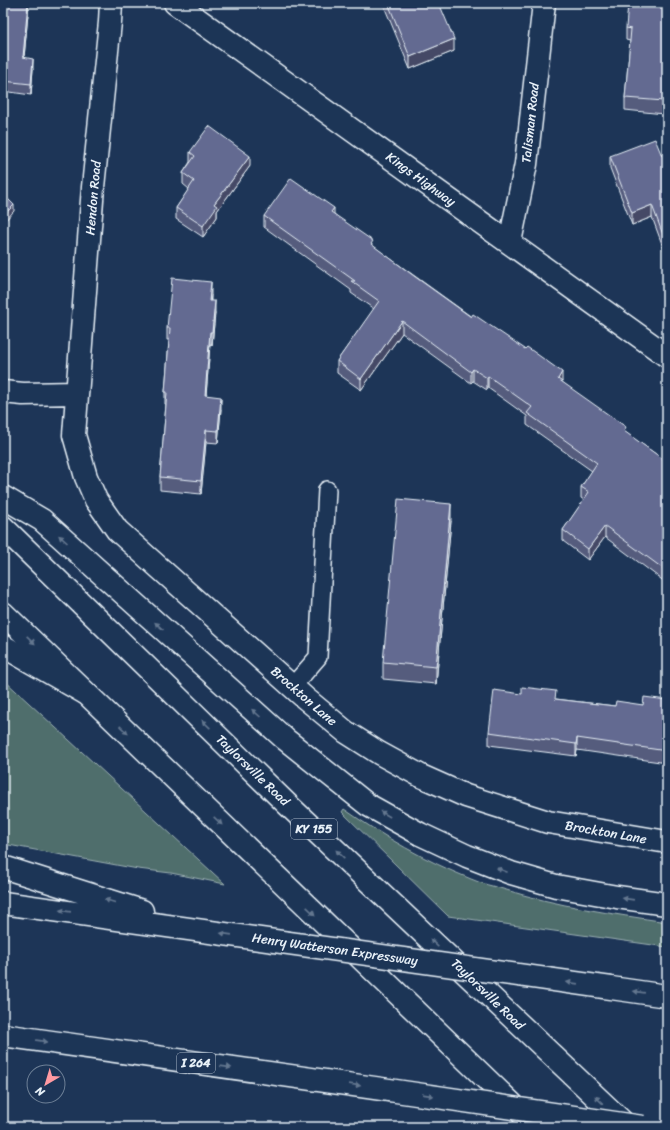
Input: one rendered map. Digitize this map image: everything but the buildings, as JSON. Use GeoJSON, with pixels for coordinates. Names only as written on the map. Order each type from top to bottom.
{"type":"FeatureCollection","features":[{"type":"Feature","properties":{"kind":"main road","name":"Hendon Road"},"geometry":{"type":"LineString","coordinates":[[77,393],[111,3]]}},
{"type":"Feature","properties":{"kind":"main road","name":"Kings Highway"},"geometry":{"type":"LineString","coordinates":[[175,3],[667,356]]}},
{"type":"Feature","properties":{"kind":"main road","name":"Talisman Road"},"geometry":{"type":"LineString","coordinates":[[510,242],[526,164],[544,3]]}},
{"type":"Feature","properties":{"kind":"main road"},"geometry":{"type":"LineString","coordinates":[[3,392],[23,394],[77,393]]}},
{"type":"Feature","properties":{"kind":"main road","name":"Brockton Lane"},"geometry":{"type":"LineString","coordinates":[[77,393],[74,435],[86,477],[96,500],[117,530],[292,687],[352,736],[421,776],[466,796],[548,822],[667,842]]}},
{"type":"Feature","properties":{"kind":"main road"},"geometry":{"type":"LineString","coordinates":[[3,497],[42,520],[285,739],[368,805],[420,834],[467,856],[511,873],[556,886],[667,904]]}},
{"type":"Feature","properties":{"kind":"main road","name":"Taylorsville Road"},"geometry":{"type":"LineString","coordinates":[[3,527],[294,810],[628,1127]]}},
{"type":"Feature","properties":{"kind":"main road"},"geometry":{"type":"LineString","coordinates":[[3,613],[536,1127]]}},
{"type":"Feature","properties":{"kind":"main road"},"geometry":{"type":"LineString","coordinates":[[3,646],[85,692]]}},
{"type":"Feature","properties":{"kind":"main road"},"geometry":{"type":"LineString","coordinates":[[3,867],[200,930]]}},
{"type":"Feature","properties":{"kind":"main road","name":"Henry Watterson Expressway"},"geometry":{"type":"LineString","coordinates":[[3,903],[667,996]]}},
{"type":"Feature","properties":{"kind":"main road","name":"I 264"},"geometry":{"type":"LineString","coordinates":[[3,1035],[643,1127]]}},
{"type":"Feature","properties":{"kind":"lane"},"geometry":{"type":"LineString","coordinates":[[292,687],[318,657],[327,490]]}},
{"type":"Feature","properties":{"kind":"green space"},"geometry":{"type":"Polygon","coordinates":[[[3,679],[225,884],[171,873],[138,869],[3,844],[3,679]]]}},
{"type":"Feature","properties":{"kind":"green space"},"geometry":{"type":"Polygon","coordinates":[[[344,809],[406,848],[454,872],[479,882],[564,905],[605,913],[667,922],[667,947],[448,916],[342,812],[344,809]]]}}]}
